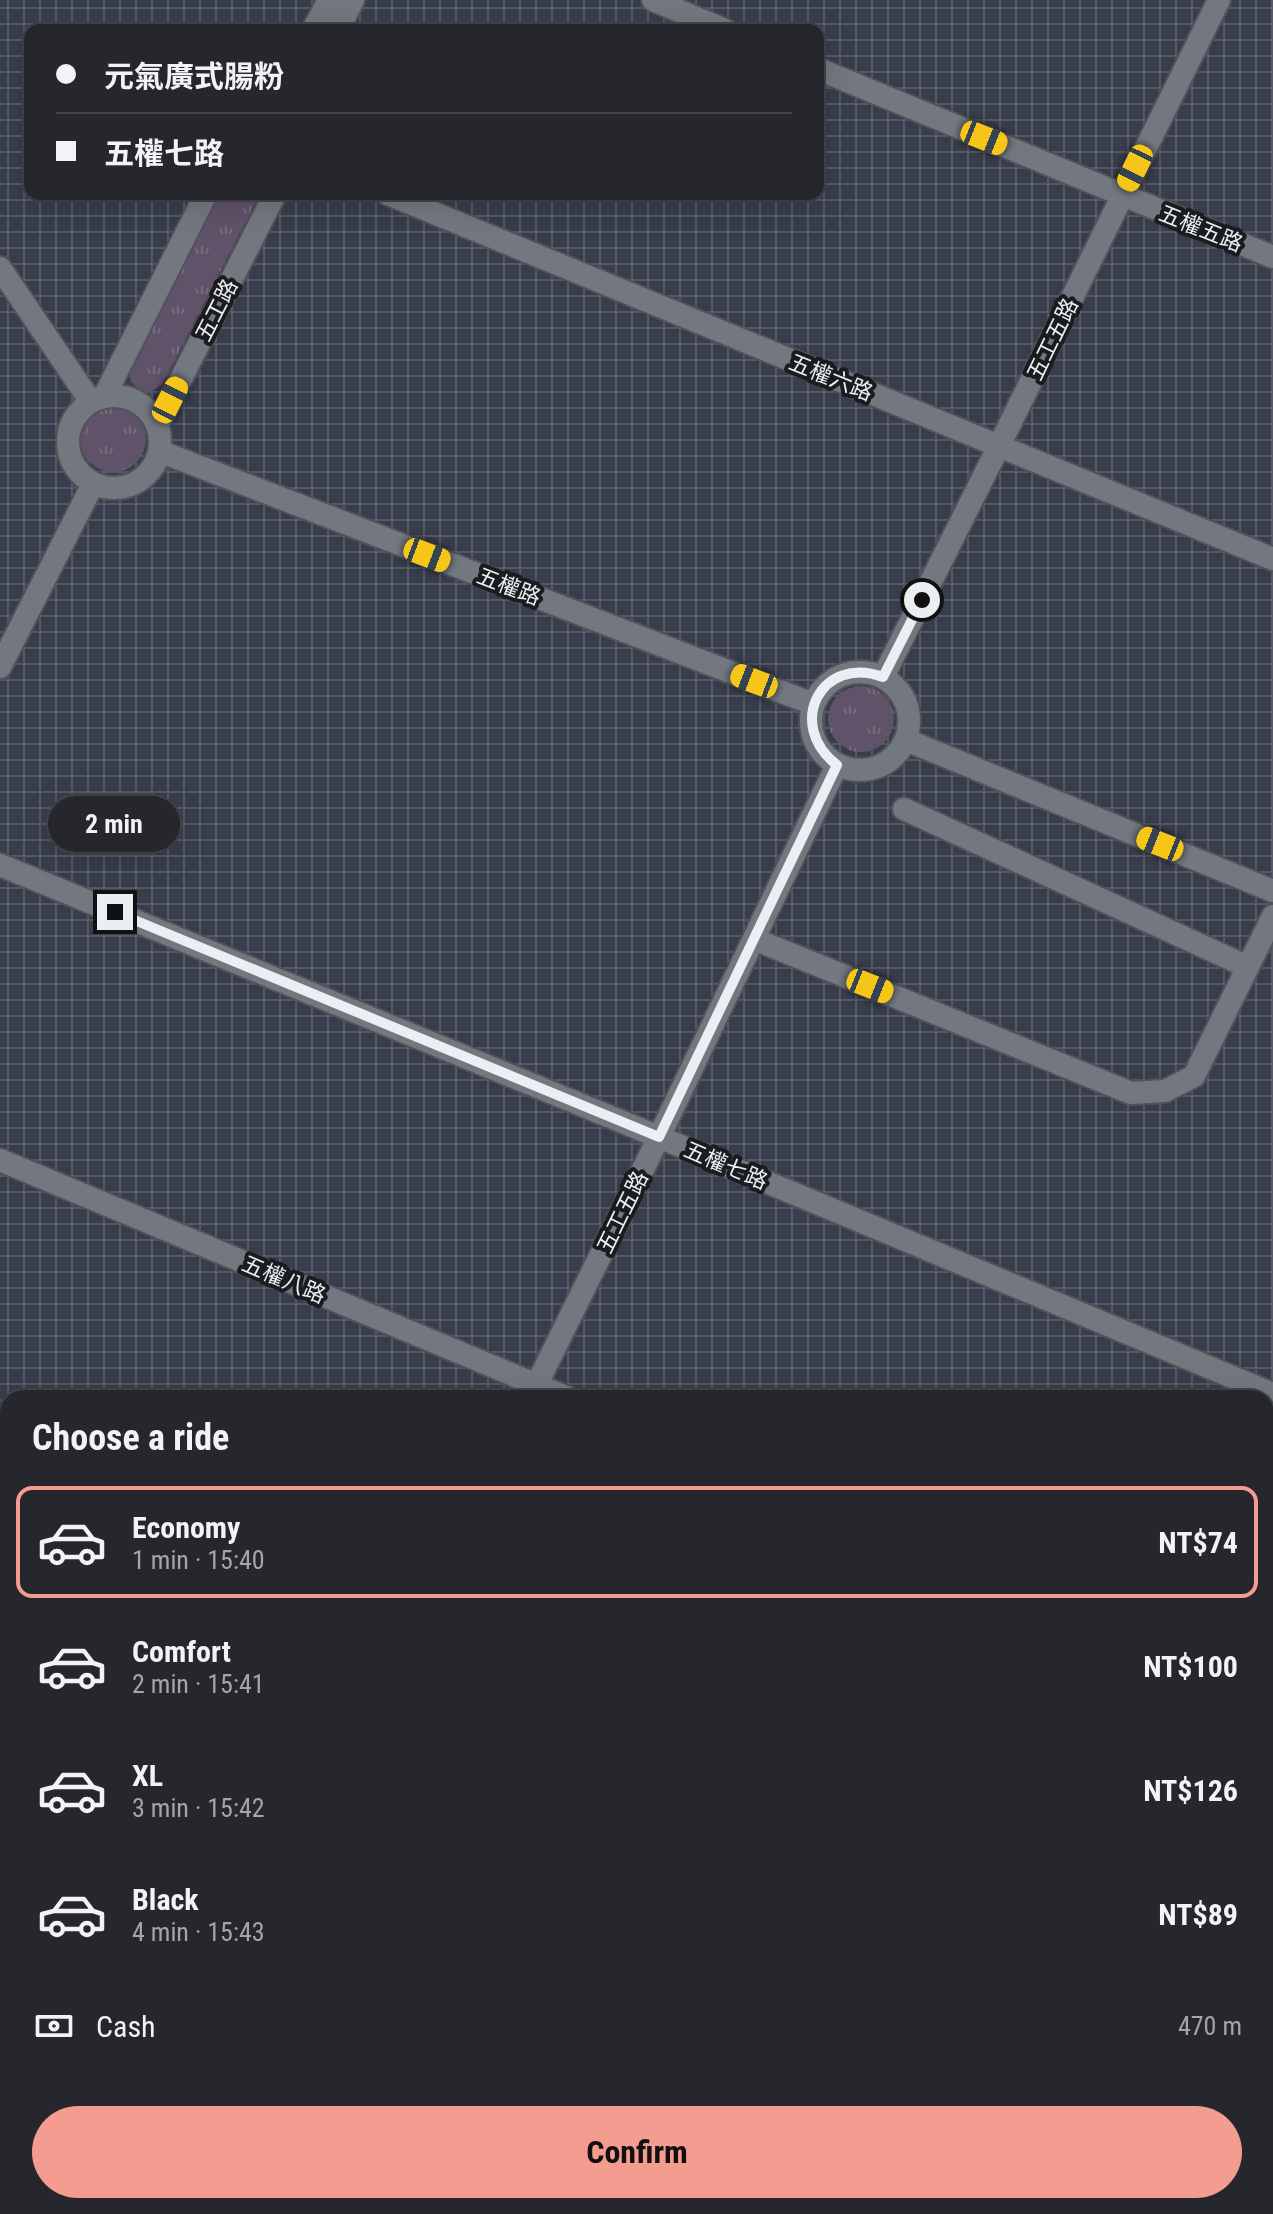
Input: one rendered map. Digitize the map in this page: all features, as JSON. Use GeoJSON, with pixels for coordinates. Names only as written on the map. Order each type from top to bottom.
{"type":"FeatureCollection","features":[{"type":"Feature","properties":{"kind":"street"},"geometry":{"type":"LineString","coordinates":[[316,24],[329,0]]}},
{"type":"Feature","properties":{"kind":"street"},"geometry":{"type":"LineString","coordinates":[[341,24],[353,0]]}},
{"type":"Feature","properties":{"kind":"street"},"geometry":{"type":"LineString","coordinates":[[653,0],[711,24]]}},
{"type":"Feature","properties":{"kind":"street","name":"五工五路"},"geometry":{"type":"LineString","coordinates":[[883,677],[1219,0]]}},
{"type":"Feature","properties":{"kind":"street","name":"五權五路"},"geometry":{"type":"LineString","coordinates":[[824,71],[1273,257]]}},
{"type":"Feature","properties":{"kind":"street"},"geometry":{"type":"LineString","coordinates":[[98,399],[203,200]]}},
{"type":"Feature","properties":{"kind":"street","name":"五工路"},"geometry":{"type":"LineString","coordinates":[[157,426],[272,200]]}},
{"type":"Feature","properties":{"kind":"street","name":"五權六路"},"geometry":{"type":"LineString","coordinates":[[403,200],[1273,559]]}},
{"type":"Feature","properties":{"kind":"street"},"geometry":{"type":"LineString","coordinates":[[0,268],[98,399]]}},
{"type":"Feature","properties":{"kind":"street"},"geometry":{"type":"LineString","coordinates":[[117,396],[130,399],[151,414],[157,426],[159,451],[149,473],[128,486],[104,488],[93,484],[75,467],[70,456],[69,431],[74,419],[81,409],[98,399],[117,396]]}},
{"type":"Feature","properties":{"kind":"street","name":"五權路"},"geometry":{"type":"LineString","coordinates":[[159,451],[813,704]]}},
{"type":"Feature","properties":{"kind":"street"},"geometry":{"type":"LineString","coordinates":[[0,667],[93,484]]}},
{"type":"Feature","properties":{"kind":"street"},"geometry":{"type":"LineString","coordinates":[[870,672],[883,677],[904,697],[909,726],[906,740],[899,752],[877,768],[863,771],[837,765],[818,745],[811,718],[813,704],[830,681],[843,674],[870,672]]}},
{"type":"Feature","properties":{"kind":"street"},"geometry":{"type":"LineString","coordinates":[[906,740],[1273,891]]}},
{"type":"Feature","properties":{"kind":"street","name":"五工五路"},"geometry":{"type":"LineString","coordinates":[[534,1390],[837,765]]}},
{"type":"Feature","properties":{"kind":"street"},"geometry":{"type":"LineString","coordinates":[[904,809],[1248,967]]}},
{"type":"Feature","properties":{"kind":"street","name":"五權七路"},"geometry":{"type":"LineString","coordinates":[[0,865],[1263,1390]]}},
{"type":"Feature","properties":{"kind":"street"},"geometry":{"type":"LineString","coordinates":[[754,939],[1131,1093],[1165,1091],[1194,1076],[1273,916]]}},
{"type":"Feature","properties":{"kind":"street","name":"五權八路"},"geometry":{"type":"LineString","coordinates":[[0,1160],[528,1390]]}},
{"type":"Feature","properties":{"kind":"shaded area"},"geometry":{"type":"Polygon","coordinates":[[[0,0],[1273,0],[1273,1390],[0,1390],[0,0]]]}},
{"type":"Feature","properties":{"kind":"green space"},"geometry":{"type":"Polygon","coordinates":[[[213,200],[257,200],[162,385],[152,391],[141,391],[131,382],[129,369],[213,200]]]}},
{"type":"Feature","properties":{"kind":"green space"},"geometry":{"type":"Polygon","coordinates":[[[107,406],[119,406],[131,411],[141,421],[146,439],[144,452],[131,467],[119,472],[107,472],[95,467],[85,457],[80,445],[80,433],[85,421],[95,411],[107,406]]]}},
{"type":"Feature","properties":{"kind":"green space"},"geometry":{"type":"Polygon","coordinates":[[[854,686],[868,686],[880,691],[889,700],[894,719],[892,732],[885,743],[868,752],[854,752],[842,747],[833,738],[828,726],[828,712],[833,700],[842,691],[854,686]]]}},
{"type":"Feature","properties":{"kind":"route"},"geometry":{"type":"LineString","coordinates":[[115,912],[659,1137],[837,765],[818,745],[811,718],[813,704],[830,681],[843,674],[870,672],[883,677],[922,600]]}}]}
